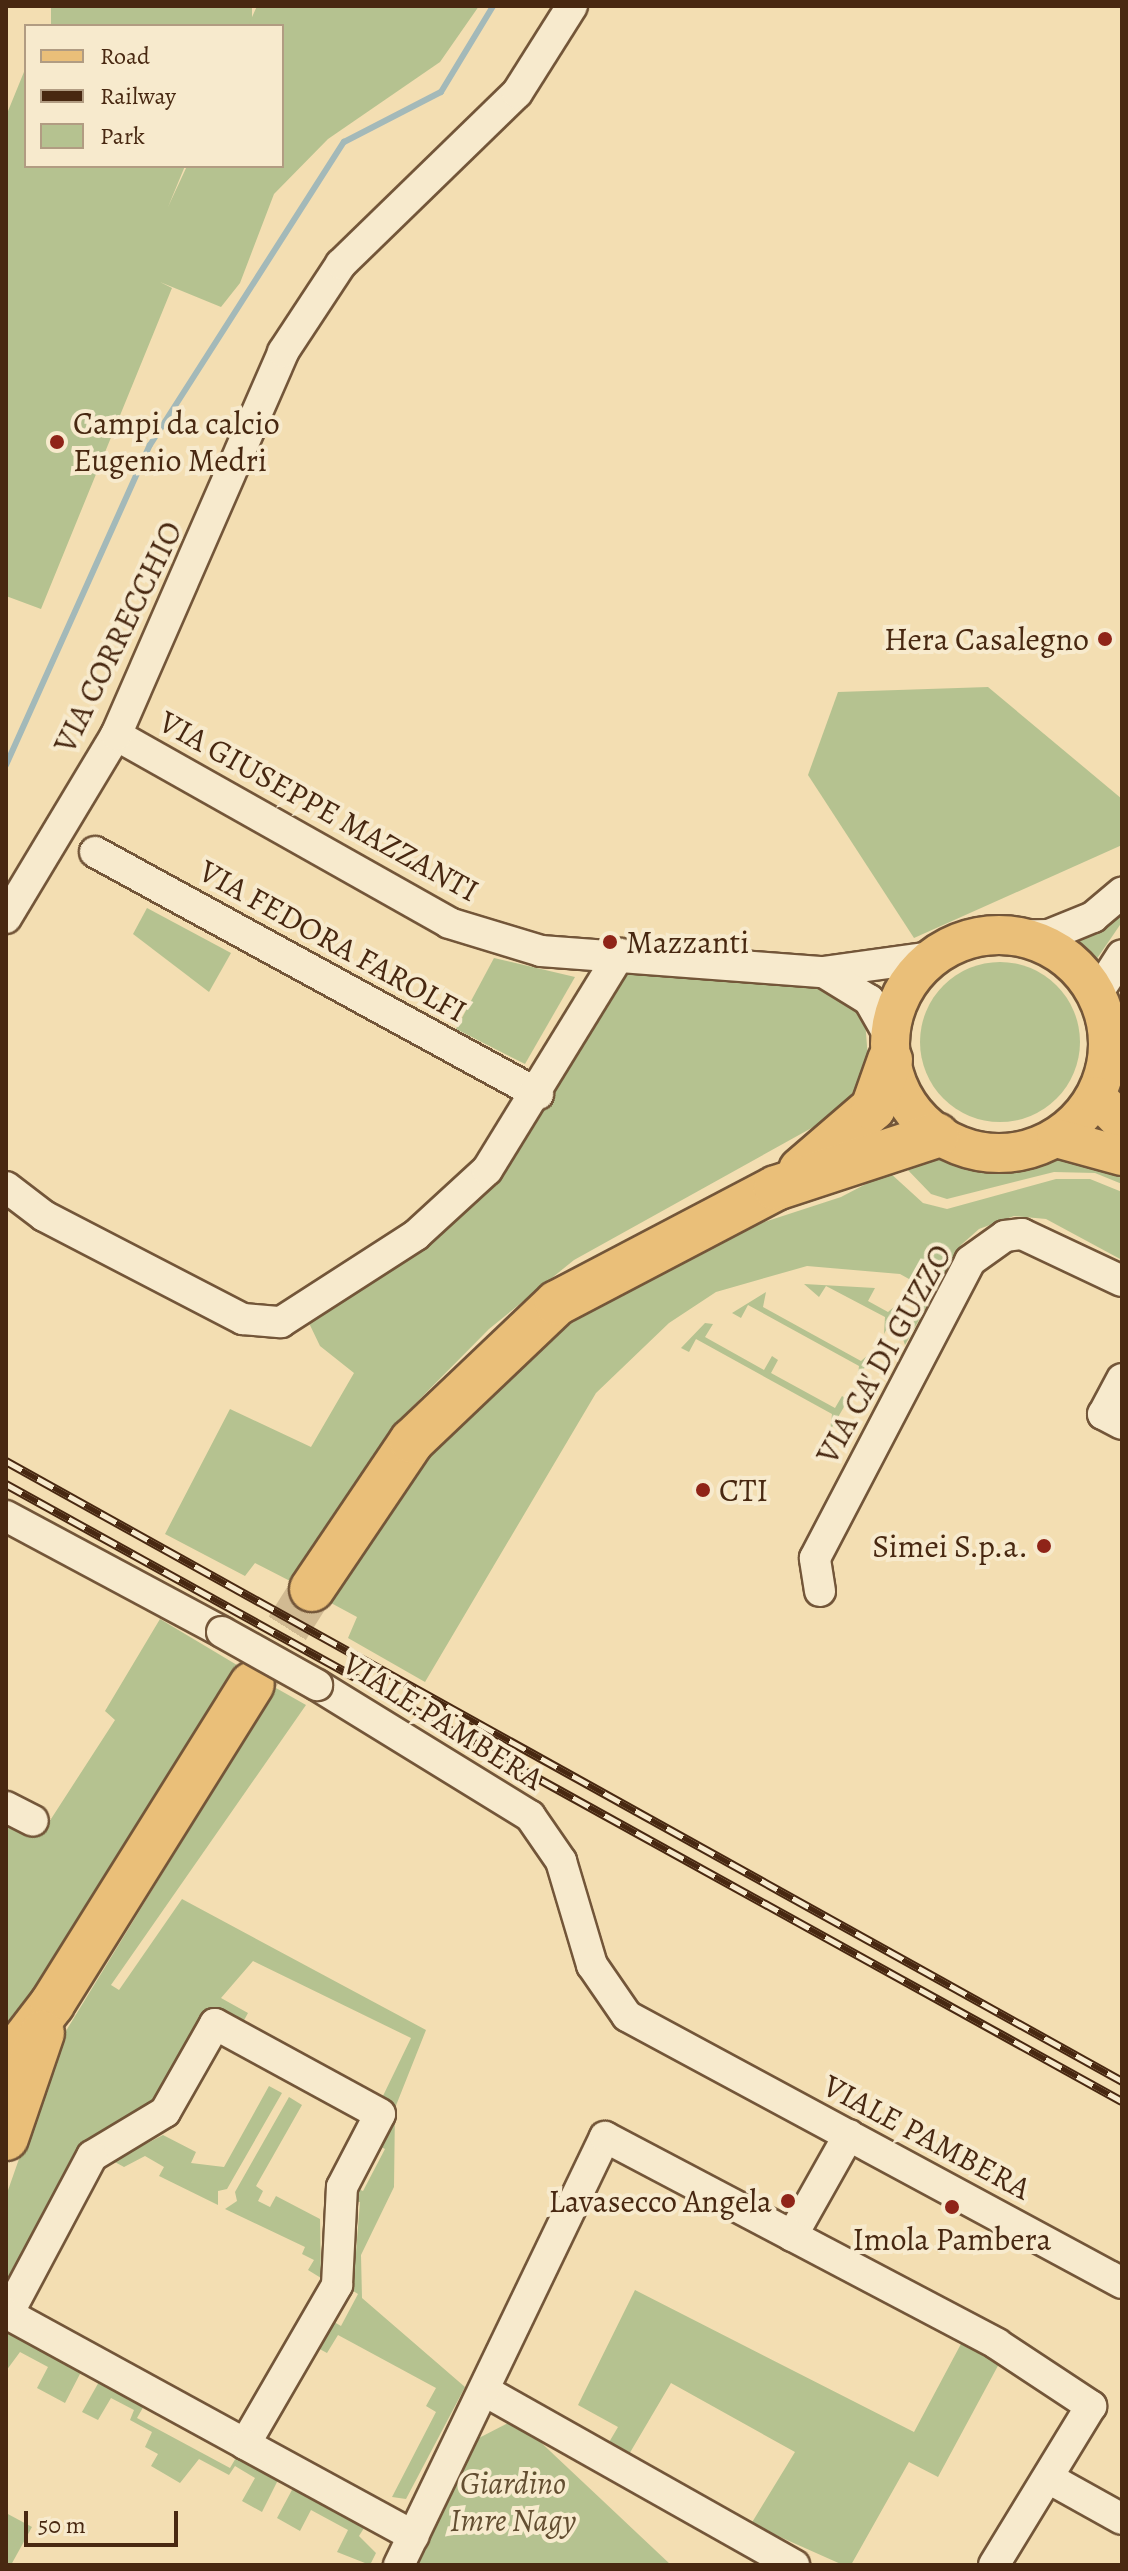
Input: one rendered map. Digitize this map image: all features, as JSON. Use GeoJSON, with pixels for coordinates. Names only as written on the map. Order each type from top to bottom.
{"type":"FeatureCollection","features":[{"type":"Feature","properties":{"kind":"highway"},"geometry":{"type":"LineString","coordinates":[[312,1589],[412,1441],[483,1366],[557,1303],[776,1188],[844,1141],[873,1108],[890,1049]]}},
{"type":"Feature","properties":{"kind":"highway"},"geometry":{"type":"LineString","coordinates":[[776,1188],[937,1135]]}},
{"type":"Feature","properties":{"kind":"highway"},"geometry":{"type":"LineString","coordinates":[[6,2064],[52,2004],[252,1684]]}},
{"type":"Feature","properties":{"kind":"highway"},"geometry":{"type":"LineString","coordinates":[[8,2136],[52,2004]]}},
{"type":"Feature","properties":{"kind":"main road"},"geometry":{"type":"LineString","coordinates":[[1056,1138],[1096,1096],[1109,1045],[1097,994],[1051,948],[988,936],[933,957],[902,993],[890,1049],[915,1115],[937,1135],[984,1153],[1056,1138],[1122,1156]]}},
{"type":"Feature","properties":{"kind":"main road"},"geometry":{"type":"LineString","coordinates":[[1096,1096],[1122,1123]]}},
{"type":"Feature","properties":{"kind":"street","name":"VIA CORRECCHIO"},"geometry":{"type":"LineString","coordinates":[[6,918],[116,735],[283,352],[341,264],[517,93],[572,6]]}},
{"type":"Feature","properties":{"kind":"street","name":"VIA GIUSEPPE MAZZANTI"},"geometry":{"type":"LineString","coordinates":[[116,735],[449,923],[541,951],[620,954],[823,972],[933,957]]}},
{"type":"Feature","properties":{"kind":"street","name":"VIA FEDORA FAROLFI"},"geometry":{"type":"LineString","coordinates":[[95,852],[538,1094]]}},
{"type":"Feature","properties":{"kind":"street"},"geometry":{"type":"LineString","coordinates":[[988,936],[1049,935],[1093,917],[1122,893]]}},
{"type":"Feature","properties":{"kind":"street"},"geometry":{"type":"LineString","coordinates":[[6,1187],[36,1208],[243,1319],[281,1322],[416,1235],[487,1170],[538,1094],[620,954]]}},
{"type":"Feature","properties":{"kind":"street"},"geometry":{"type":"LineString","coordinates":[[1097,994],[1122,955]]}},
{"type":"Feature","properties":{"kind":"street","name":"VIA GIUSEPPE MAZZANTI"},"geometry":{"type":"LineString","coordinates":[[823,972],[869,1000],[890,1049]]}},
{"type":"Feature","properties":{"kind":"street","name":"VIA CA' DI GUZZO"},"geometry":{"type":"LineString","coordinates":[[820,1591],[815,1558],[970,1261],[997,1241],[1022,1234],[1122,1281]]}},
{"type":"Feature","properties":{"kind":"street"},"geometry":{"type":"LineString","coordinates":[[1122,1379],[1103,1414],[1122,1424]]}},
{"type":"Feature","properties":{"kind":"street","name":"VIALE PAMBERA"},"geometry":{"type":"LineString","coordinates":[[6,1516],[317,1685],[530,1816],[561,1861],[592,1965],[627,2016],[1122,2283]]}},
{"type":"Feature","properties":{"kind":"street"},"geometry":{"type":"LineString","coordinates":[[245,2444],[337,2285],[342,2187],[380,2114],[215,2024],[165,2112],[92,2156],[8,2314],[245,2444],[414,2536]]}},
{"type":"Feature","properties":{"kind":"street"},"geometry":{"type":"LineString","coordinates":[[792,2236],[849,2135]]}},
{"type":"Feature","properties":{"kind":"street"},"geometry":{"type":"LineString","coordinates":[[399,2565],[605,2137],[997,2344],[1091,2406],[1050,2479],[994,2565]]}},
{"type":"Feature","properties":{"kind":"street"},"geometry":{"type":"LineString","coordinates":[[485,2391],[794,2565]]}},
{"type":"Feature","properties":{"kind":"street"},"geometry":{"type":"LineString","coordinates":[[1050,2479],[1122,2519]]}},
{"type":"Feature","properties":{"kind":"green space"},"geometry":{"type":"Polygon","coordinates":[[[51,6],[252,6],[252,24],[51,24],[51,6]]]}},
{"type":"Feature","properties":{"kind":"green space","name":"Campi da calcio Eugenio Medri"},"geometry":{"type":"Polygon","coordinates":[[[257,6],[479,6],[440,62],[328,139],[274,194],[240,283],[221,307],[160,282],[172,288],[41,609],[6,596],[6,116],[24,72],[24,168],[184,168],[168,207],[186,168],[284,168],[284,24],[249,24],[257,6]]]}},
{"type":"Feature","properties":{"kind":"green space"},"geometry":{"type":"Polygon","coordinates":[[[988,687],[1122,799],[1122,845],[914,938],[808,775],[838,692],[988,687]]]}},
{"type":"Feature","properties":{"kind":"green space"},"geometry":{"type":"Polygon","coordinates":[[[147,908],[231,953],[209,992],[133,934],[147,908]]]}},
{"type":"Feature","properties":{"kind":"green space"},"geometry":{"type":"Polygon","coordinates":[[[1122,910],[1122,922],[1096,960],[1076,941],[1122,910]]]}},
{"type":"Feature","properties":{"kind":"green space"},"geometry":{"type":"Polygon","coordinates":[[[494,958],[575,977],[525,1064],[456,1029],[494,958]]]}},
{"type":"Feature","properties":{"kind":"green space"},"geometry":{"type":"Polygon","coordinates":[[[1000,962],[1031,968],[1057,985],[1074,1011],[1080,1042],[1074,1073],[1057,1099],[1031,1116],[1000,1122],[969,1116],[943,1099],[926,1073],[920,1042],[926,1011],[943,985],[969,968],[1000,962]]]}},
{"type":"Feature","properties":{"kind":"green space"},"geometry":{"type":"Polygon","coordinates":[[[637,973],[822,986],[850,1000],[865,1020],[869,1072],[835,1115],[574,1260],[489,1329],[406,1413],[294,1583],[255,1563],[245,1576],[165,1534],[230,1409],[311,1447],[354,1373],[320,1346],[308,1321],[476,1204],[623,976],[637,973]]]}},
{"type":"Feature","properties":{"kind":"green space"},"geometry":{"type":"Polygon","coordinates":[[[1059,1154],[1122,1170],[1122,1184],[1095,1173],[1054,1172],[947,1199],[931,1194],[904,1166],[934,1155],[1011,1168],[1059,1154]]]}},
{"type":"Feature","properties":{"kind":"green space"},"geometry":{"type":"Polygon","coordinates":[[[889,1172],[923,1203],[947,1209],[1056,1179],[1090,1179],[1122,1192],[1122,1260],[1046,1219],[1014,1216],[979,1229],[961,1245],[905,1345],[902,1336],[927,1289],[900,1274],[807,1266],[716,1292],[669,1323],[596,1393],[425,1682],[348,1638],[357,1617],[331,1603],[420,1467],[550,1339],[601,1302],[728,1234],[841,1197],[889,1172]]]}},
{"type":"Feature","properties":{"kind":"green space"},"geometry":{"type":"Polygon","coordinates":[[[804,1284],[875,1288],[868,1301],[888,1312],[901,1301],[884,1334],[885,1317],[826,1286],[819,1297],[804,1284]]]}},
{"type":"Feature","properties":{"kind":"green space"},"geometry":{"type":"Polygon","coordinates":[[[766,1292],[763,1307],[861,1361],[874,1350],[857,1382],[859,1366],[748,1305],[741,1318],[732,1313],[766,1292]]]}},
{"type":"Feature","properties":{"kind":"green space"},"geometry":{"type":"Polygon","coordinates":[[[705,1323],[713,1324],[705,1337],[764,1370],[772,1356],[778,1360],[771,1373],[835,1408],[842,1396],[848,1400],[830,1431],[832,1414],[696,1339],[689,1352],[681,1348],[705,1323]]]}},
{"type":"Feature","properties":{"kind":"green space"},"geometry":{"type":"Polygon","coordinates":[[[160,1619],[242,1668],[6,2031],[6,1827],[10,1820],[40,1836],[115,1720],[105,1711],[160,1619]]]}},
{"type":"Feature","properties":{"kind":"green space"},"geometry":{"type":"Polygon","coordinates":[[[276,1688],[306,1705],[111,1985],[119,1990],[182,1899],[426,2030],[395,2108],[394,2187],[361,2255],[362,2298],[465,2387],[406,2499],[392,2497],[436,2412],[426,2406],[436,2388],[338,2335],[327,2353],[314,2346],[329,2319],[341,2326],[358,2294],[345,2286],[345,2252],[356,2252],[360,2202],[348,2201],[353,2187],[363,2191],[385,2149],[376,2144],[394,2106],[381,2100],[411,2038],[253,1961],[221,1998],[248,2013],[242,2024],[211,2008],[159,2101],[85,2147],[6,2299],[6,2196],[61,2039],[276,1688]]]}},
{"type":"Feature","properties":{"kind":"green space"},"geometry":{"type":"Polygon","coordinates":[[[269,2086],[282,2093],[227,2189],[218,2191],[218,2205],[159,2176],[164,2167],[145,2156],[124,2167],[113,2161],[163,2135],[196,2152],[191,2163],[224,2167],[269,2086]]]}},
{"type":"Feature","properties":{"kind":"green space"},"geometry":{"type":"Polygon","coordinates":[[[289,2097],[302,2105],[256,2186],[263,2191],[258,2201],[270,2207],[276,2196],[320,2219],[321,2278],[308,2270],[314,2260],[302,2254],[305,2247],[225,2209],[237,2201],[235,2192],[289,2097]]]}},
{"type":"Feature","properties":{"kind":"green space"},"geometry":{"type":"Polygon","coordinates":[[[635,2290],[914,2432],[962,2342],[1000,2362],[938,2477],[909,2462],[851,2565],[843,2565],[751,2524],[795,2452],[671,2383],[628,2456],[608,2444],[618,2427],[578,2405],[635,2290]]]}},
{"type":"Feature","properties":{"kind":"green space"},"geometry":{"type":"Polygon","coordinates":[[[6,2328],[82,2370],[65,2403],[37,2388],[48,2367],[20,2352],[6,2371],[6,2328]]]}},
{"type":"Feature","properties":{"kind":"green space"},"geometry":{"type":"Polygon","coordinates":[[[100,2380],[145,2404],[137,2418],[230,2468],[237,2456],[278,2480],[262,2512],[242,2501],[255,2478],[235,2466],[229,2475],[199,2459],[180,2483],[151,2466],[158,2454],[145,2447],[152,2432],[130,2420],[134,2410],[111,2398],[98,2420],[82,2412],[100,2380]]]}},
{"type":"Feature","properties":{"kind":"green space","name":"Giardino Imre Nagy"},"geometry":{"type":"Polygon","coordinates":[[[516,2419],[671,2565],[409,2565],[475,2440],[516,2419]]]}},
{"type":"Feature","properties":{"kind":"green space"},"geometry":{"type":"Polygon","coordinates":[[[293,2488],[364,2528],[359,2536],[376,2553],[370,2565],[337,2552],[348,2530],[311,2510],[300,2531],[277,2518],[293,2488]]]}},
{"type":"Feature","properties":{"kind":"green space"},"geometry":{"type":"Polygon","coordinates":[[[6,2513],[32,2527],[11,2565],[6,2565],[6,2513]]]}},
{"type":"Feature","properties":{"kind":"waterway"},"geometry":{"type":"LineString","coordinates":[[6,765],[150,445],[344,142],[441,92],[493,6]]}},
{"type":"Feature","properties":{"kind":"tunnel"},"geometry":{"type":"LineString","coordinates":[[252,1684],[312,1589]]}},
{"type":"Feature","properties":{"kind":"railway"},"geometry":{"type":"LineString","coordinates":[[6,1461],[1122,2081]]}},
{"type":"Feature","properties":{"kind":"railway"},"geometry":{"type":"LineString","coordinates":[[6,1484],[1122,2101]]}},
{"type":"Feature","properties":{"kind":"place","name":"Campi da calcio Eugenio Medri"},"geometry":{"type":"Point","coordinates":[57,442]}},
{"type":"Feature","properties":{"kind":"place","name":"Hera Casalegno"},"geometry":{"type":"Point","coordinates":[1105,639]}},
{"type":"Feature","properties":{"kind":"place","name":"Mazzanti"},"geometry":{"type":"Point","coordinates":[610,942]}},
{"type":"Feature","properties":{"kind":"place","name":"CTI"},"geometry":{"type":"Point","coordinates":[703,1490]}},
{"type":"Feature","properties":{"kind":"place","name":"Simei S.p.a."},"geometry":{"type":"Point","coordinates":[1044,1546]}},
{"type":"Feature","properties":{"kind":"place","name":"Lavasecco Angela"},"geometry":{"type":"Point","coordinates":[788,2201]}},
{"type":"Feature","properties":{"kind":"place","name":"Imola Pambera"},"geometry":{"type":"Point","coordinates":[952,2207]}}]}
